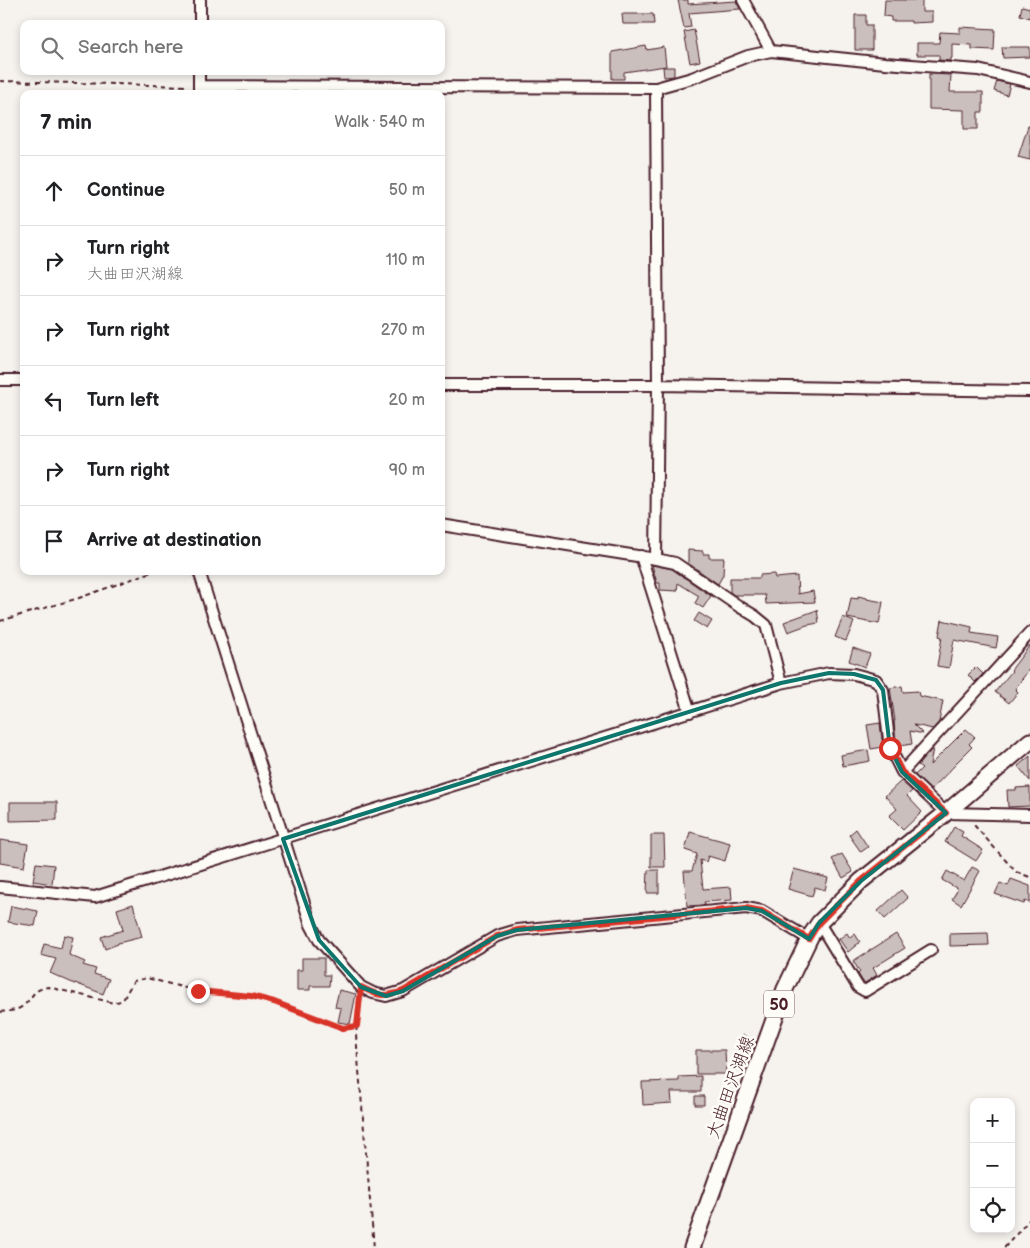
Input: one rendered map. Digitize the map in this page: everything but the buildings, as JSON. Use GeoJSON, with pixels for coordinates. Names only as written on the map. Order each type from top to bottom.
{"type":"FeatureCollection","features":[{"type":"Feature","properties":{"kind":"main road","name":"大曲田沢湖線"},"geometry":{"type":"LineString","coordinates":[[692,1248],[784,989],[819,923],[861,881],[1030,742]]}},
{"type":"Feature","properties":{"kind":"street"},"geometry":{"type":"LineString","coordinates":[[200,0],[200,20]]}},
{"type":"Feature","properties":{"kind":"street"},"geometry":{"type":"LineString","coordinates":[[743,0],[771,51]]}},
{"type":"Feature","properties":{"kind":"street"},"geometry":{"type":"LineString","coordinates":[[199,75],[198,90],[656,88],[692,78],[748,56],[771,51],[885,63],[978,70],[1030,82]]}},
{"type":"Feature","properties":{"kind":"street"},"geometry":{"type":"LineString","coordinates":[[656,88],[658,385],[656,559]]}},
{"type":"Feature","properties":{"kind":"street"},"geometry":{"type":"LineString","coordinates":[[0,380],[20,380]]}},
{"type":"Feature","properties":{"kind":"street"},"geometry":{"type":"LineString","coordinates":[[445,386],[658,385],[1030,391]]}},
{"type":"Feature","properties":{"kind":"street"},"geometry":{"type":"LineString","coordinates":[[445,526],[675,563],[766,625],[781,683]]}},
{"type":"Feature","properties":{"kind":"street"},"geometry":{"type":"LineString","coordinates":[[641,556],[690,712]]}},
{"type":"Feature","properties":{"kind":"street"},"geometry":{"type":"LineString","coordinates":[[200,575],[311,924],[319,940],[361,987],[373,993],[386,996],[403,991],[497,936],[517,930],[746,908],[762,911],[809,939]]}},
{"type":"Feature","properties":{"kind":"street"},"geometry":{"type":"LineString","coordinates":[[902,772],[1030,633]]}},
{"type":"Feature","properties":{"kind":"street"},"geometry":{"type":"LineString","coordinates":[[0,887],[95,897],[781,683],[829,673],[854,674],[876,680],[883,690],[890,748],[902,772],[946,813],[1030,815]]}},
{"type":"Feature","properties":{"kind":"street"},"geometry":{"type":"LineString","coordinates":[[819,923],[858,987],[865,991],[931,950]]}},
{"type":"Feature","properties":{"kind":"path"},"geometry":{"type":"LineString","coordinates":[[0,81],[198,90]]}},
{"type":"Feature","properties":{"kind":"path"},"geometry":{"type":"LineString","coordinates":[[0,621],[79,598],[143,575]]}},
{"type":"Feature","properties":{"kind":"path"},"geometry":{"type":"LineString","coordinates":[[968,822],[975,825],[1016,872],[1030,877]]}},
{"type":"Feature","properties":{"kind":"path"},"geometry":{"type":"LineString","coordinates":[[0,1012],[14,1010],[22,1006],[38,989],[48,987],[114,1003],[123,1000],[134,980],[147,978],[198,991],[251,996],[274,1002],[343,1028],[357,1026]]}},
{"type":"Feature","properties":{"kind":"path"},"geometry":{"type":"LineString","coordinates":[[361,987],[356,1035],[374,1248]]}},
{"type":"Feature","properties":{"kind":"path"},"geometry":{"type":"LineString","coordinates":[[1004,1248],[1030,1219]]}},
{"type":"Feature","properties":{"kind":"highlighted area"},"geometry":{"type":"Polygon","coordinates":[[[829,673],[854,674],[876,680],[883,690],[890,748],[902,772],[946,813],[861,881],[819,923],[809,939],[762,911],[746,908],[517,930],[497,936],[403,991],[386,996],[361,987],[319,940],[283,839],[781,683],[829,673]]]}},
{"type":"Feature","properties":{"kind":"route"},"geometry":{"type":"LineString","coordinates":[[198,991],[251,996],[274,1002],[343,1028],[357,1026],[361,987],[373,993],[386,996],[403,991],[497,936],[517,930],[746,908],[762,911],[809,939],[819,923],[861,881],[946,813],[902,772],[890,748]]}}]}
